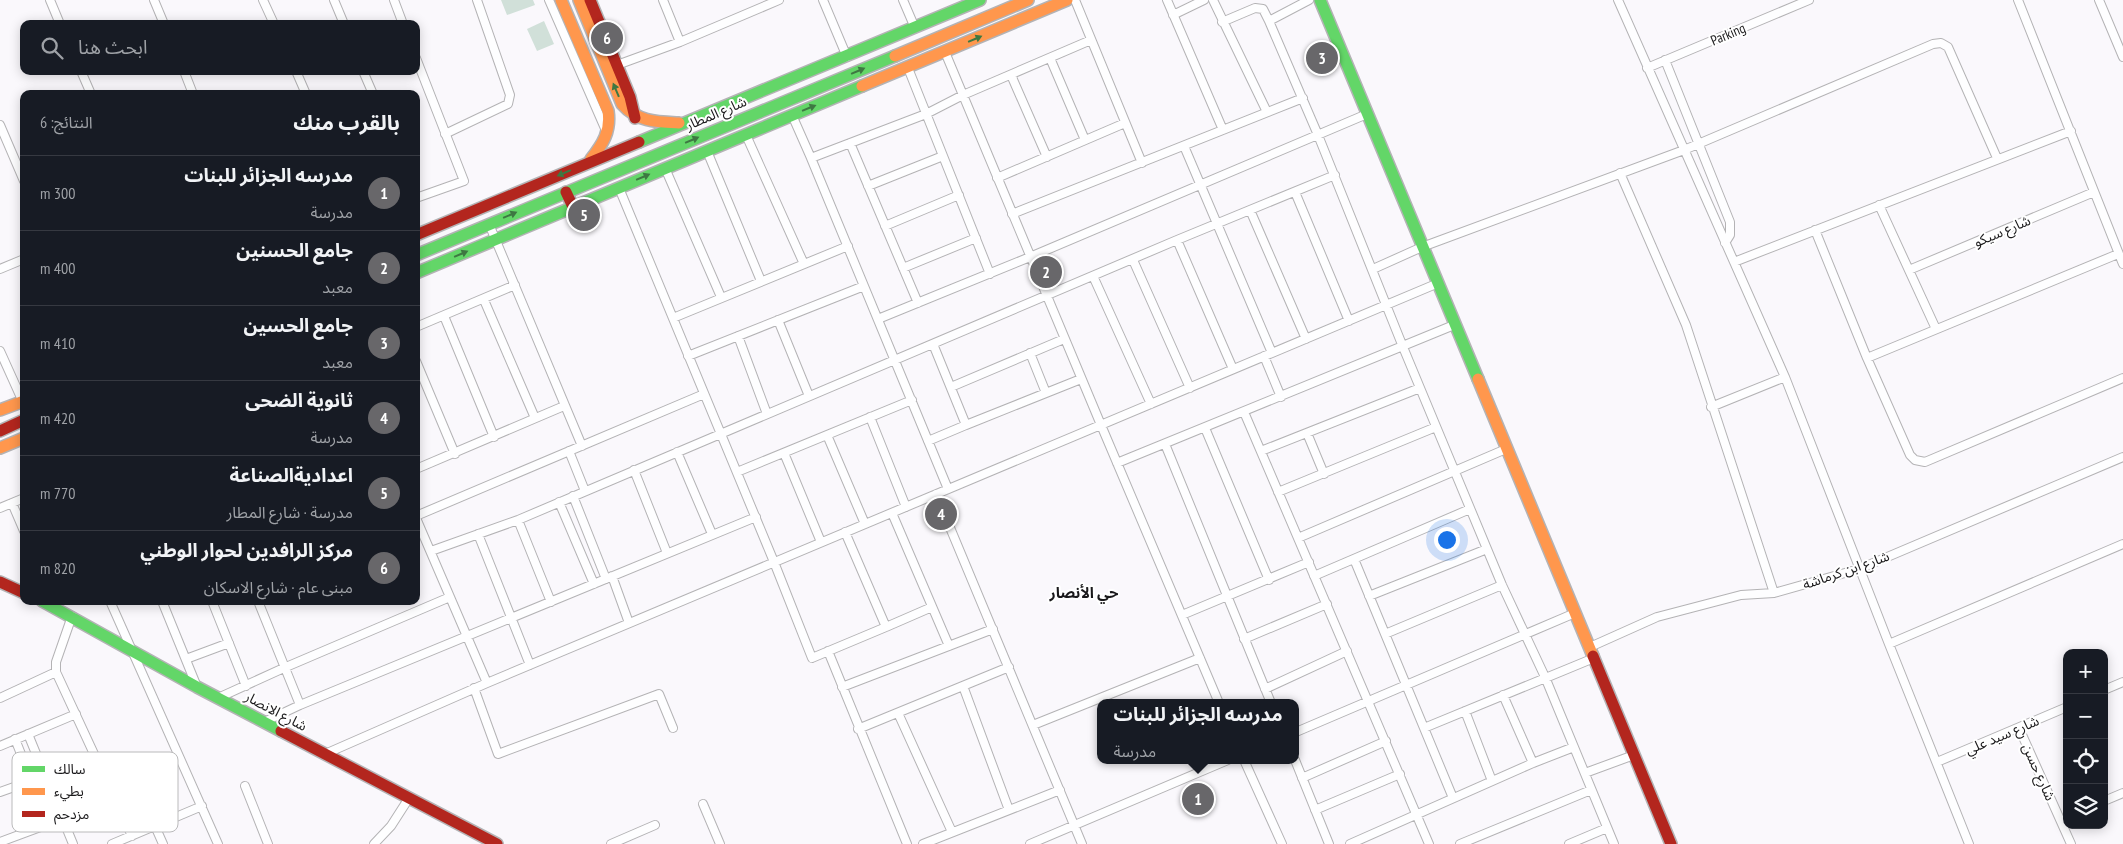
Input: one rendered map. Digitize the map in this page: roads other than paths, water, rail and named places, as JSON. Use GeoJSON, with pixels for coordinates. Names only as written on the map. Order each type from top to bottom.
{"type":"FeatureCollection","features":[{"type":"Feature","properties":{"kind":"street"},"geometry":{"type":"LineString","coordinates":[[50,0],[58,20]]}},
{"type":"Feature","properties":{"kind":"street"},"geometry":{"type":"LineString","coordinates":[[154,0],[162,20]]}},
{"type":"Feature","properties":{"kind":"street"},"geometry":{"type":"LineString","coordinates":[[263,0],[272,20]]}},
{"type":"Feature","properties":{"kind":"street"},"geometry":{"type":"LineString","coordinates":[[334,0],[342,20]]}},
{"type":"Feature","properties":{"kind":"street"},"geometry":{"type":"LineString","coordinates":[[394,0],[402,20]]}},
{"type":"Feature","properties":{"kind":"street"},"geometry":{"type":"LineString","coordinates":[[445,134],[508,104],[510,99],[477,0]]}},
{"type":"Feature","properties":{"kind":"street"},"geometry":{"type":"LineString","coordinates":[[549,0],[583,52],[608,111],[610,121],[608,136],[588,162]]}},
{"type":"Feature","properties":{"kind":"street"},"geometry":{"type":"LineString","coordinates":[[562,0],[568,30],[608,136]]}},
{"type":"Feature","properties":{"kind":"street"},"geometry":{"type":"LineString","coordinates":[[579,0],[597,44],[611,64]]}},
{"type":"Feature","properties":{"kind":"street"},"geometry":{"type":"LineString","coordinates":[[590,0],[622,104],[636,118],[651,122],[684,123]]}},
{"type":"Feature","properties":{"kind":"street"},"geometry":{"type":"LineString","coordinates":[[663,0],[680,42]]}},
{"type":"Feature","properties":{"kind":"street"},"geometry":{"type":"LineString","coordinates":[[754,0],[758,9]]}},
{"type":"Feature","properties":{"kind":"street"},"geometry":{"type":"LineString","coordinates":[[591,71],[597,64],[611,64],[680,42],[779,0]]}},
{"type":"Feature","properties":{"kind":"street"},"geometry":{"type":"LineString","coordinates":[[824,0],[847,57]]}},
{"type":"Feature","properties":{"kind":"street"},"geometry":{"type":"LineString","coordinates":[[903,0],[915,28]]}},
{"type":"Feature","properties":{"kind":"street","name":"شارع المطار"},"geometry":{"type":"LineString","coordinates":[[420,233],[980,0]]}},
{"type":"Feature","properties":{"kind":"street","name":"شارع المطار"},"geometry":{"type":"LineString","coordinates":[[420,253],[1028,0]]}},
{"type":"Feature","properties":{"kind":"street"},"geometry":{"type":"LineString","coordinates":[[420,271],[1067,0]]}},
{"type":"Feature","properties":{"kind":"street"},"geometry":{"type":"LineString","coordinates":[[1075,0],[1142,163]]}},
{"type":"Feature","properties":{"kind":"street"},"geometry":{"type":"LineString","coordinates":[[1167,0],[1223,130]]}},
{"type":"Feature","properties":{"kind":"street"},"geometry":{"type":"LineString","coordinates":[[1174,15],[1204,0]]}},
{"type":"Feature","properties":{"kind":"street"},"geometry":{"type":"LineString","coordinates":[[1213,0],[1267,112]]}},
{"type":"Feature","properties":{"kind":"street"},"geometry":{"type":"LineString","coordinates":[[1269,21],[1309,0]]}},
{"type":"Feature","properties":{"kind":"street"},"geometry":{"type":"LineString","coordinates":[[1320,0],[1436,284],[1590,646],[1670,844]]}},
{"type":"Feature","properties":{"kind":"street"},"geometry":{"type":"LineString","coordinates":[[1618,0],[1784,378],[1969,844]]}},
{"type":"Feature","properties":{"kind":"street","name":"Parking"},"geometry":{"type":"LineString","coordinates":[[1647,68],[1809,0]]}},
{"type":"Feature","properties":{"kind":"street"},"geometry":{"type":"LineString","coordinates":[[2018,0],[2123,264]]}},
{"type":"Feature","properties":{"kind":"street"},"geometry":{"type":"LineString","coordinates":[[2099,0],[2123,56]]}},
{"type":"Feature","properties":{"kind":"street"},"geometry":{"type":"LineString","coordinates":[[1222,22],[1255,8],[1263,10],[1269,21],[1335,175],[1454,471],[1502,585],[1545,677],[1614,844]]}},
{"type":"Feature","properties":{"kind":"street"},"geometry":{"type":"LineString","coordinates":[[811,158],[926,114],[963,95],[1091,40]]}},
{"type":"Feature","properties":{"kind":"street"},"geometry":{"type":"LineString","coordinates":[[1373,269],[1422,247],[1699,144],[1933,44],[1941,43],[1948,47],[1996,158]]}},
{"type":"Feature","properties":{"kind":"street"},"geometry":{"type":"LineString","coordinates":[[583,52],[591,52],[597,44]]}},
{"type":"Feature","properties":{"kind":"street"},"geometry":{"type":"LineString","coordinates":[[945,52],[1081,379],[1217,699]]}},
{"type":"Feature","properties":{"kind":"street"},"geometry":{"type":"LineString","coordinates":[[1050,58],[1085,140]]}},
{"type":"Feature","properties":{"kind":"street"},"geometry":{"type":"LineString","coordinates":[[1665,60],[1730,222],[1730,235],[1725,243]]}},
{"type":"Feature","properties":{"kind":"street"},"geometry":{"type":"LineString","coordinates":[[420,68],[464,180],[420,196]]}},
{"type":"Feature","properties":{"kind":"street"},"geometry":{"type":"LineString","coordinates":[[908,68],[990,274]]}},
{"type":"Feature","properties":{"kind":"street"},"geometry":{"type":"LineString","coordinates":[[83,75],[89,90]]}},
{"type":"Feature","properties":{"kind":"street"},"geometry":{"type":"LineString","coordinates":[[186,75],[191,90]]}},
{"type":"Feature","properties":{"kind":"street"},"geometry":{"type":"LineString","coordinates":[[298,75],[304,90]]}},
{"type":"Feature","properties":{"kind":"street"},"geometry":{"type":"LineString","coordinates":[[365,75],[371,90]]}},
{"type":"Feature","properties":{"kind":"street"},"geometry":{"type":"LineString","coordinates":[[1011,75],[1047,157]]}},
{"type":"Feature","properties":{"kind":"street"},"geometry":{"type":"LineString","coordinates":[[1012,214],[1303,98]]}},
{"type":"Feature","properties":{"kind":"street"},"geometry":{"type":"LineString","coordinates":[[878,319],[990,274],[1367,114]]}},
{"type":"Feature","properties":{"kind":"street"},"geometry":{"type":"LineString","coordinates":[[792,115],[948,489]]}},
{"type":"Feature","properties":{"kind":"street"},"geometry":{"type":"LineString","coordinates":[[997,178],[1125,123]]}},
{"type":"Feature","properties":{"kind":"street"},"geometry":{"type":"LineString","coordinates":[[0,125],[20,172]]}},
{"type":"Feature","properties":{"kind":"street"},"geometry":{"type":"LineString","coordinates":[[1734,262],[1996,158],[2071,131]]}},
{"type":"Feature","properties":{"kind":"street"},"geometry":{"type":"LineString","coordinates":[[746,134],[804,264]]}},
{"type":"Feature","properties":{"kind":"street"},"geometry":{"type":"LineString","coordinates":[[850,143],[918,303]]}},
{"type":"Feature","properties":{"kind":"street"},"geometry":{"type":"LineString","coordinates":[[1184,146],[1218,223],[1268,355],[1281,397]]}},
{"type":"Feature","properties":{"kind":"street"},"geometry":{"type":"LineString","coordinates":[[707,151],[761,281]]}},
{"type":"Feature","properties":{"kind":"street"},"geometry":{"type":"LineString","coordinates":[[868,186],[943,156]]}},
{"type":"Feature","properties":{"kind":"street"},"geometry":{"type":"LineString","coordinates":[[665,168],[721,297]]}},
{"type":"Feature","properties":{"kind":"street"},"geometry":{"type":"LineString","coordinates":[[1620,173],[1686,326],[1711,407],[1774,593]]}},
{"type":"Feature","properties":{"kind":"street"},"geometry":{"type":"LineString","coordinates":[[431,552],[518,520],[1046,295],[1335,175]]}},
{"type":"Feature","properties":{"kind":"street"},"geometry":{"type":"LineString","coordinates":[[619,188],[756,517],[812,658],[932,608]]}},
{"type":"Feature","properties":{"kind":"street"},"geometry":{"type":"LineString","coordinates":[[566,192],[573,207]]}},
{"type":"Feature","properties":{"kind":"street"},"geometry":{"type":"LineString","coordinates":[[1295,192],[1349,321]]}},
{"type":"Feature","properties":{"kind":"street","name":"شارع سيكو"},"geometry":{"type":"LineString","coordinates":[[1909,270],[2094,192]]}},
{"type":"Feature","properties":{"kind":"street"},"geometry":{"type":"LineString","coordinates":[[885,226],[959,195]]}},
{"type":"Feature","properties":{"kind":"street"},"geometry":{"type":"LineString","coordinates":[[1879,205],[1936,329]]}},
{"type":"Feature","properties":{"kind":"street"},"geometry":{"type":"LineString","coordinates":[[1250,210],[1306,339]]}},
{"type":"Feature","properties":{"kind":"street"},"geometry":{"type":"LineString","coordinates":[[489,224],[582,446]]}},
{"type":"Feature","properties":{"kind":"street"},"geometry":{"type":"LineString","coordinates":[[433,228],[433,239],[441,245]]}},
{"type":"Feature","properties":{"kind":"street"},"geometry":{"type":"LineString","coordinates":[[1815,230],[1867,358],[1910,455],[1915,460],[1925,462],[2123,378]]}},
{"type":"Feature","properties":{"kind":"street"},"geometry":{"type":"LineString","coordinates":[[903,268],[976,238]]}},
{"type":"Feature","properties":{"kind":"street"},"geometry":{"type":"LineString","coordinates":[[1177,240],[1233,369]]}},
{"type":"Feature","properties":{"kind":"street"},"geometry":{"type":"LineString","coordinates":[[672,318],[848,246]]}},
{"type":"Feature","properties":{"kind":"street"},"geometry":{"type":"LineString","coordinates":[[1867,358],[2118,254]]}},
{"type":"Feature","properties":{"kind":"street"},"geometry":{"type":"LineString","coordinates":[[1133,260],[1190,388]]}},
{"type":"Feature","properties":{"kind":"street"},"geometry":{"type":"LineString","coordinates":[[0,269],[20,261]]}},
{"type":"Feature","properties":{"kind":"street"},"geometry":{"type":"LineString","coordinates":[[1093,276],[1151,404]]}},
{"type":"Feature","properties":{"kind":"street"},"geometry":{"type":"LineString","coordinates":[[325,754],[474,688],[1436,284]]}},
{"type":"Feature","properties":{"kind":"street"},"geometry":{"type":"LineString","coordinates":[[420,325],[484,300],[515,285]]}},
{"type":"Feature","properties":{"kind":"street"},"geometry":{"type":"LineString","coordinates":[[688,356],[864,286]]}},
{"type":"Feature","properties":{"kind":"street"},"geometry":{"type":"LineString","coordinates":[[484,300],[535,418]]}},
{"type":"Feature","properties":{"kind":"street"},"geometry":{"type":"LineString","coordinates":[[444,316],[494,437]]}},
{"type":"Feature","properties":{"kind":"street"},"geometry":{"type":"LineString","coordinates":[[778,320],[809,396]]}},
{"type":"Feature","properties":{"kind":"street"},"geometry":{"type":"LineString","coordinates":[[1117,464],[1454,326]]}},
{"type":"Feature","properties":{"kind":"street"},"geometry":{"type":"LineString","coordinates":[[738,336],[766,414]]}},
{"type":"Feature","properties":{"kind":"street"},"geometry":{"type":"LineString","coordinates":[[951,387],[1064,338]]}},
{"type":"Feature","properties":{"kind":"street"},"geometry":{"type":"LineString","coordinates":[[934,344],[966,425]]}},
{"type":"Feature","properties":{"kind":"street"},"geometry":{"type":"LineString","coordinates":[[0,351],[20,394]]}},
{"type":"Feature","properties":{"kind":"street"},"geometry":{"type":"LineString","coordinates":[[1030,353],[1046,393]]}},
{"type":"Feature","properties":{"kind":"street"},"geometry":{"type":"LineString","coordinates":[[420,371],[455,454]]}},
{"type":"Feature","properties":{"kind":"street"},"geometry":{"type":"LineString","coordinates":[[1711,407],[1784,378]]}},
{"type":"Feature","properties":{"kind":"street"},"geometry":{"type":"LineString","coordinates":[[928,441],[1081,379]]}},
{"type":"Feature","properties":{"kind":"street"},"geometry":{"type":"LineString","coordinates":[[1261,451],[1420,388]]}},
{"type":"Feature","properties":{"kind":"street"},"geometry":{"type":"LineString","coordinates":[[420,515],[704,394]]}},
{"type":"Feature","properties":{"kind":"street"},"geometry":{"type":"LineString","coordinates":[[737,472],[912,400]]}},
{"type":"Feature","properties":{"kind":"street"},"geometry":{"type":"LineString","coordinates":[[0,410],[20,402]]}},
{"type":"Feature","properties":{"kind":"street"},"geometry":{"type":"LineString","coordinates":[[420,467],[564,406]]}},
{"type":"Feature","properties":{"kind":"street"},"geometry":{"type":"LineString","coordinates":[[1244,412],[1369,700],[1429,844]]}},
{"type":"Feature","properties":{"kind":"street"},"geometry":{"type":"LineString","coordinates":[[870,417],[906,507]]}},
{"type":"Feature","properties":{"kind":"street"},"geometry":{"type":"LineString","coordinates":[[0,430],[20,422]]}},
{"type":"Feature","properties":{"kind":"street"},"geometry":{"type":"LineString","coordinates":[[1278,492],[1436,426]]}},
{"type":"Feature","properties":{"kind":"street"},"geometry":{"type":"LineString","coordinates":[[1205,428],[1269,580]]}},
{"type":"Feature","properties":{"kind":"street"},"geometry":{"type":"LineString","coordinates":[[1307,433],[1324,474]]}},
{"type":"Feature","properties":{"kind":"street"},"geometry":{"type":"LineString","coordinates":[[827,435],[865,524]]}},
{"type":"Feature","properties":{"kind":"street"},"geometry":{"type":"LineString","coordinates":[[0,448],[20,440]]}},
{"type":"Feature","properties":{"kind":"street"},"geometry":{"type":"LineString","coordinates":[[1165,444],[1269,699]]}},
{"type":"Feature","properties":{"kind":"street"},"geometry":{"type":"LineString","coordinates":[[1298,538],[1506,449]]}},
{"type":"Feature","properties":{"kind":"street"},"geometry":{"type":"LineString","coordinates":[[569,451],[585,491]]}},
{"type":"Feature","properties":{"kind":"street"},"geometry":{"type":"LineString","coordinates":[[677,452],[712,534]]}},
{"type":"Feature","properties":{"kind":"street"},"geometry":{"type":"LineString","coordinates":[[784,453],[821,542]]}},
{"type":"Feature","properties":{"kind":"street","name":"شارع ابن كرماشة"},"geometry":{"type":"LineString","coordinates":[[1590,646],[1657,617],[1740,595],[1774,593],[1859,569],[2123,457]]}},
{"type":"Feature","properties":{"kind":"street"},"geometry":{"type":"LineString","coordinates":[[634,470],[667,553]]}},
{"type":"Feature","properties":{"kind":"street"},"geometry":{"type":"LineString","coordinates":[[936,494],[1082,844]]}},
{"type":"Feature","properties":{"kind":"street"},"geometry":{"type":"LineString","coordinates":[[573,496],[629,623]]}},
{"type":"Feature","properties":{"kind":"street"},"geometry":{"type":"LineString","coordinates":[[0,508],[20,500]]}},
{"type":"Feature","properties":{"kind":"street"},"geometry":{"type":"LineString","coordinates":[[559,502],[594,584]]}},
{"type":"Feature","properties":{"kind":"street"},"geometry":{"type":"LineString","coordinates":[[12,503],[20,522]]}},
{"type":"Feature","properties":{"kind":"street"},"geometry":{"type":"LineString","coordinates":[[1314,576],[1470,509]]}},
{"type":"Feature","properties":{"kind":"street"},"geometry":{"type":"LineString","coordinates":[[892,513],[949,646]]}},
{"type":"Feature","properties":{"kind":"street"},"geometry":{"type":"LineString","coordinates":[[264,722],[300,705],[756,517]]}},
{"type":"Feature","properties":{"kind":"street"},"geometry":{"type":"LineString","coordinates":[[518,520],[551,602]]}},
{"type":"Feature","properties":{"kind":"street"},"geometry":{"type":"LineString","coordinates":[[420,526],[487,683]]}},
{"type":"Feature","properties":{"kind":"street"},"geometry":{"type":"LineString","coordinates":[[845,532],[886,627]]}},
{"type":"Feature","properties":{"kind":"street"},"geometry":{"type":"LineString","coordinates":[[478,534],[530,665]]}},
{"type":"Feature","properties":{"kind":"street"},"geometry":{"type":"LineString","coordinates":[[1888,644],[2123,544]]}},
{"type":"Feature","properties":{"kind":"street"},"geometry":{"type":"LineString","coordinates":[[1369,596],[1487,549]]}},
{"type":"Feature","properties":{"kind":"street"},"geometry":{"type":"LineString","coordinates":[[1354,559],[1453,798]]}},
{"type":"Feature","properties":{"kind":"street"},"geometry":{"type":"LineString","coordinates":[[1182,615],[1309,562]]}},
{"type":"Feature","properties":{"kind":"street"},"geometry":{"type":"LineString","coordinates":[[0,582],[20,591]]}},
{"type":"Feature","properties":{"kind":"street"},"geometry":{"type":"LineString","coordinates":[[1385,634],[1502,585]]}},
{"type":"Feature","properties":{"kind":"street"},"geometry":{"type":"LineString","coordinates":[[218,698],[450,597]]}},
{"type":"Feature","properties":{"kind":"street"},"geometry":{"type":"LineString","coordinates":[[1244,639],[1326,604]]}},
{"type":"Feature","properties":{"kind":"street","name":"شارع الانصار"},"geometry":{"type":"LineString","coordinates":[[55,605],[197,687],[497,844]]}},
{"type":"Feature","properties":{"kind":"street"},"geometry":{"type":"LineString","coordinates":[[112,605],[130,650],[177,752]]}},
{"type":"Feature","properties":{"kind":"street"},"geometry":{"type":"LineString","coordinates":[[164,605],[197,687]]}},
{"type":"Feature","properties":{"kind":"street"},"geometry":{"type":"LineString","coordinates":[[214,605],[246,686]]}},
{"type":"Feature","properties":{"kind":"street"},"geometry":{"type":"LineString","coordinates":[[260,605],[300,705]]}},
{"type":"Feature","properties":{"kind":"street"},"geometry":{"type":"LineString","coordinates":[[1299,731],[1575,613]]}},
{"type":"Feature","properties":{"kind":"street"},"geometry":{"type":"LineString","coordinates":[[72,616],[56,662],[56,672],[93,752]]}},
{"type":"Feature","properties":{"kind":"street"},"geometry":{"type":"LineString","coordinates":[[842,687],[993,629]]}},
{"type":"Feature","properties":{"kind":"street"},"geometry":{"type":"LineString","coordinates":[[186,660],[229,643]]}},
{"type":"Feature","properties":{"kind":"street"},"geometry":{"type":"LineString","coordinates":[[828,651],[858,729],[907,844]]}},
{"type":"Feature","properties":{"kind":"street"},"geometry":{"type":"LineString","coordinates":[[1265,689],[1347,651]]}},
{"type":"Feature","properties":{"kind":"street"},"geometry":{"type":"LineString","coordinates":[[1098,699],[1200,658]]}},
{"type":"Feature","properties":{"kind":"street"},"geometry":{"type":"LineString","coordinates":[[1424,728],[1594,658]]}},
{"type":"Feature","properties":{"kind":"street"},"geometry":{"type":"LineString","coordinates":[[858,729],[1009,667]]}},
{"type":"Feature","properties":{"kind":"street"},"geometry":{"type":"LineString","coordinates":[[0,698],[56,672]]}},
{"type":"Feature","properties":{"kind":"street"},"geometry":{"type":"LineString","coordinates":[[2108,688],[2123,682]]}},
{"type":"Feature","properties":{"kind":"street"},"geometry":{"type":"LineString","coordinates":[[963,686],[1009,810]]}},
{"type":"Feature","properties":{"kind":"street"},"geometry":{"type":"LineString","coordinates":[[474,688],[498,754],[659,694],[672,728]]}},
{"type":"Feature","properties":{"kind":"street"},"geometry":{"type":"LineString","coordinates":[[1502,695],[1533,763]]}},
{"type":"Feature","properties":{"kind":"street"},"geometry":{"type":"LineString","coordinates":[[1033,725],[1097,699]]}},
{"type":"Feature","properties":{"kind":"street","name":"شارع سيد علي"},"geometry":{"type":"LineString","coordinates":[[1937,762],[2063,709]]}},
{"type":"Feature","properties":{"kind":"street"},"geometry":{"type":"LineString","coordinates":[[1465,711],[1492,781]]}},
{"type":"Feature","properties":{"kind":"street"},"geometry":{"type":"LineString","coordinates":[[898,713],[952,832]]}},
{"type":"Feature","properties":{"kind":"street"},"geometry":{"type":"LineString","coordinates":[[0,746],[76,714]]}},
{"type":"Feature","properties":{"kind":"street","name":"شارع حسن"},"geometry":{"type":"LineString","coordinates":[[2019,728],[2063,817]]}},
{"type":"Feature","properties":{"kind":"street"},"geometry":{"type":"LineString","coordinates":[[28,734],[35,752]]}},
{"type":"Feature","properties":{"kind":"street"},"geometry":{"type":"LineString","coordinates":[[15,740],[20,752]]}},
{"type":"Feature","properties":{"kind":"street"},"geometry":{"type":"LineString","coordinates":[[1302,778],[1386,741]]}},
{"type":"Feature","properties":{"kind":"street"},"geometry":{"type":"LineString","coordinates":[[1350,844],[1533,763],[1574,747]]}},
{"type":"Feature","properties":{"kind":"street"},"geometry":{"type":"LineString","coordinates":[[178,754],[218,844]]}},
{"type":"Feature","properties":{"kind":"street"},"geometry":{"type":"LineString","coordinates":[[1584,773],[1634,755]]}},
{"type":"Feature","properties":{"kind":"street"},"geometry":{"type":"LineString","coordinates":[[1030,844],[1219,764]]}},
{"type":"Feature","properties":{"kind":"street"},"geometry":{"type":"LineString","coordinates":[[1246,764],[1282,844]]}},
{"type":"Feature","properties":{"kind":"street"},"geometry":{"type":"LineString","coordinates":[[1297,764],[1330,844]]}},
{"type":"Feature","properties":{"kind":"street"},"geometry":{"type":"LineString","coordinates":[[1315,810],[1400,774]]}},
{"type":"Feature","properties":{"kind":"street"},"geometry":{"type":"LineString","coordinates":[[246,786],[268,844]]}},
{"type":"Feature","properties":{"kind":"street"},"geometry":{"type":"LineString","coordinates":[[0,792],[12,788]]}},
{"type":"Feature","properties":{"kind":"street"},"geometry":{"type":"LineString","coordinates":[[922,844],[1060,790]]}},
{"type":"Feature","properties":{"kind":"street"},"geometry":{"type":"LineString","coordinates":[[1460,844],[1592,790]]}},
{"type":"Feature","properties":{"kind":"street"},"geometry":{"type":"LineString","coordinates":[[2108,799],[2123,793]]}},
{"type":"Feature","properties":{"kind":"street"},"geometry":{"type":"LineString","coordinates":[[374,844],[391,826],[409,798]]}},
{"type":"Feature","properties":{"kind":"street"},"geometry":{"type":"LineString","coordinates":[[703,804],[720,844]]}},
{"type":"Feature","properties":{"kind":"street"},"geometry":{"type":"LineString","coordinates":[[178,816],[202,806]]}},
{"type":"Feature","properties":{"kind":"street"},"geometry":{"type":"LineString","coordinates":[[612,844],[655,825]]}},
{"type":"Feature","properties":{"kind":"street"},"geometry":{"type":"LineString","coordinates":[[1569,844],[1607,828]]}},
{"type":"Feature","properties":{"kind":"street","name":"شارع حسن"},"geometry":{"type":"LineString","coordinates":[[2067,829],[2071,844]]}},
{"type":"Feature","properties":{"kind":"street"},"geometry":{"type":"LineString","coordinates":[[0,842],[27,832]]}},
{"type":"Feature","properties":{"kind":"street"},"geometry":{"type":"LineString","coordinates":[[68,832],[73,844]]}},
{"type":"Feature","properties":{"kind":"street"},"geometry":{"type":"LineString","coordinates":[[130,832],[132,836]]}},
{"type":"Feature","properties":{"kind":"street"},"geometry":{"type":"LineString","coordinates":[[112,844],[141,832]]}},
{"type":"Feature","properties":{"kind":"street"},"geometry":{"type":"LineString","coordinates":[[158,832],[163,844]]}},
{"type":"Feature","properties":{"kind":"place","name":"مركز الرافدين لحوار الوطني"},"geometry":{"type":"Point","coordinates":[607,38]}},
{"type":"Feature","properties":{"kind":"place","name":"جامع الحسين"},"geometry":{"type":"Point","coordinates":[1322,58]}},
{"type":"Feature","properties":{"kind":"place","name":"اعداديةالصناعة"},"geometry":{"type":"Point","coordinates":[584,215]}},
{"type":"Feature","properties":{"kind":"place","name":"جامع الحسنين"},"geometry":{"type":"Point","coordinates":[1046,272]}},
{"type":"Feature","properties":{"kind":"place","name":"ثانوية الضحى"},"geometry":{"type":"Point","coordinates":[941,514]}},
{"type":"Feature","properties":{"kind":"place","name":"مدرسه الجزائر للبنات"},"geometry":{"type":"Point","coordinates":[1198,799]}},
{"type":"Feature","properties":{"kind":"district","name":"حي الأنصار"},"geometry":{"type":"Point","coordinates":[1084,593]}}]}
